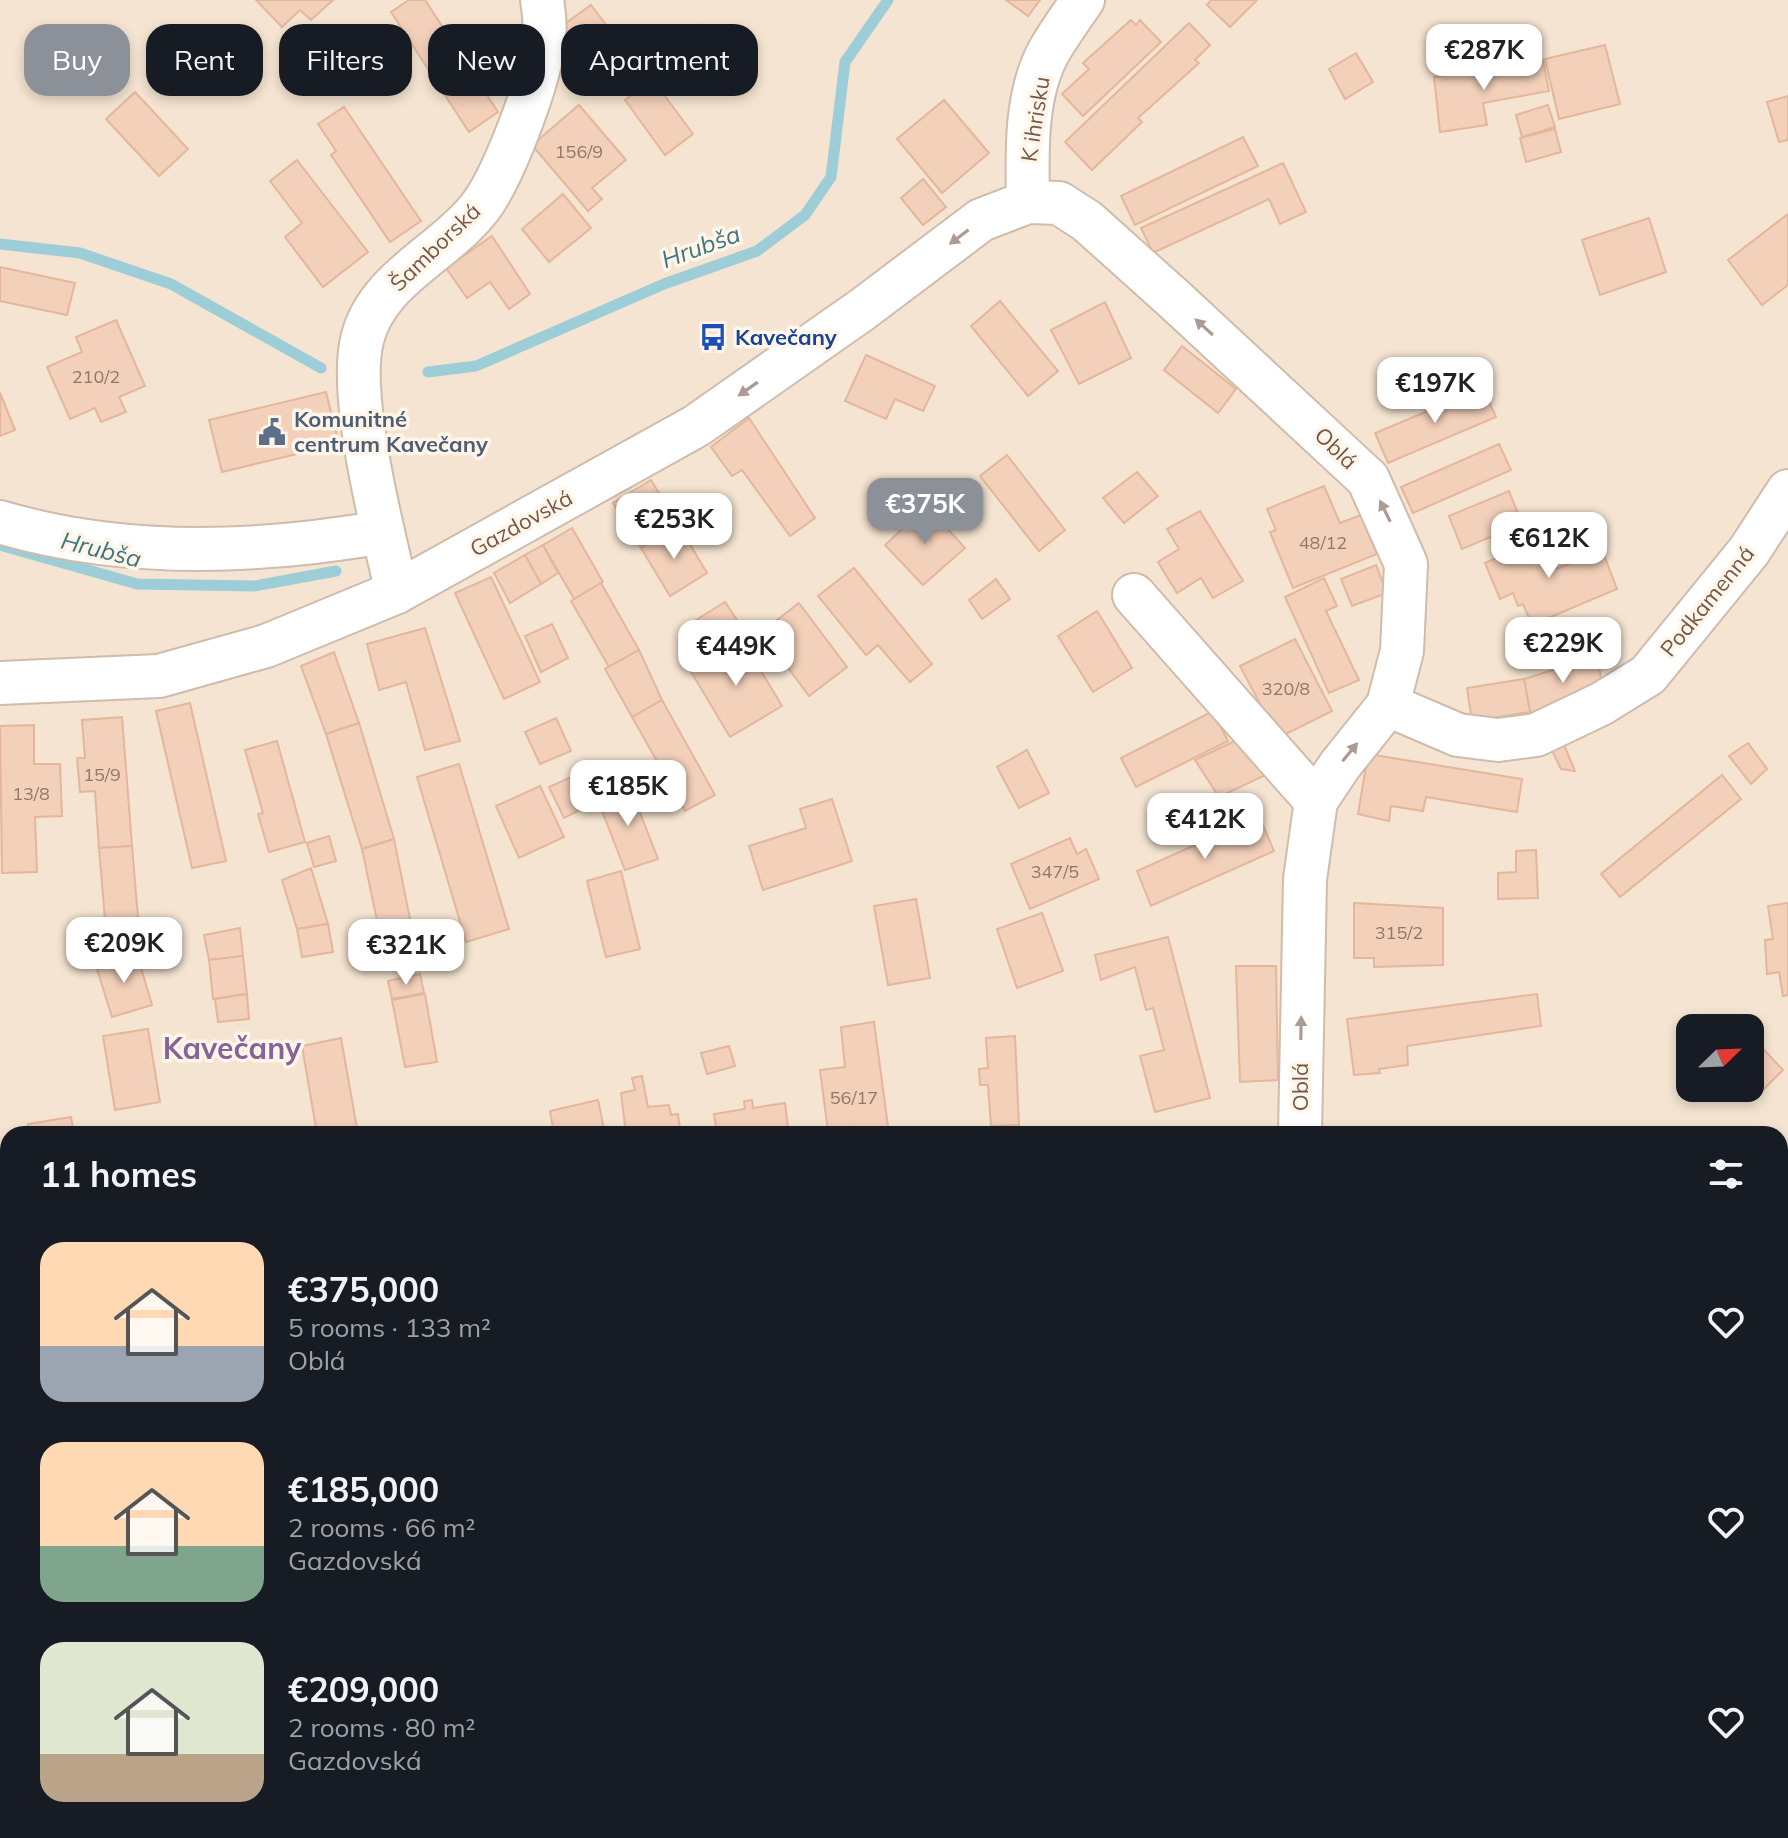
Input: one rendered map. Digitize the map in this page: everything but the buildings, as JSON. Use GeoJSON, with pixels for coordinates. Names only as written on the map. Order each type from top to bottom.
{"type":"FeatureCollection","features":[{"type":"Feature","properties":{"kind":"street","name":"Šamborská"},"geometry":{"type":"LineString","coordinates":[[397,592],[383,532],[359,385],[362,340],[375,307],[407,272],[435,252],[479,209],[512,141],[543,50],[546,22],[542,0]]}},
{"type":"Feature","properties":{"kind":"street","name":"K ihrisku"},"geometry":{"type":"LineString","coordinates":[[1028,202],[1027,148],[1034,98],[1047,55],[1083,0]]}},
{"type":"Feature","properties":{"kind":"street","name":"Gazdovská"},"geometry":{"type":"LineString","coordinates":[[0,683],[159,676],[266,646],[397,592],[696,426],[863,309],[981,220],[1028,202]]}},
{"type":"Feature","properties":{"kind":"street","name":"Oblá"},"geometry":{"type":"LineString","coordinates":[[1028,202],[1059,203],[1087,221],[1368,479],[1406,564],[1402,651],[1388,705],[1316,801],[1305,879],[1300,1126]]}},
{"type":"Feature","properties":{"kind":"street","name":"Podkamenná"},"geometry":{"type":"LineString","coordinates":[[1388,705],[1458,735],[1498,740],[1536,735],[1601,704],[1648,675],[1749,551],[1788,491]]}},
{"type":"Feature","properties":{"kind":"street"},"geometry":{"type":"LineString","coordinates":[[0,522],[50,537],[158,548],[274,548],[383,532]]}},
{"type":"Feature","properties":{"kind":"street"},"geometry":{"type":"LineString","coordinates":[[1134,595],[1316,801]]}},
{"type":"Feature","properties":{"kind":"shaded area"},"geometry":{"type":"Polygon","coordinates":[[[0,0],[1788,0],[1788,1126],[0,1126],[0,0]]]}},
{"type":"Feature","properties":{"kind":"waterway","name":"Hrubša"},"geometry":{"type":"LineString","coordinates":[[428,372],[476,366],[664,284],[757,251],[805,215],[831,177],[845,62],[888,0]]}},
{"type":"Feature","properties":{"kind":"waterway","name":"Hrubša"},"geometry":{"type":"LineString","coordinates":[[0,244],[80,253],[171,284],[321,368]]}},
{"type":"Feature","properties":{"kind":"waterway","name":"Hrubša"},"geometry":{"type":"LineString","coordinates":[[0,545],[137,584],[254,586],[336,571]]}},
{"type":"Feature","properties":{"kind":"place","name":"Kavečany"},"geometry":{"type":"Point","coordinates":[713,337]}},
{"type":"Feature","properties":{"kind":"place","name":"Komunitné centrum Kavečany"},"geometry":{"type":"Point","coordinates":[272,432]}},
{"type":"Feature","properties":{"kind":"district","name":"Kavečany"},"geometry":{"type":"Point","coordinates":[232,1049]}}]}
